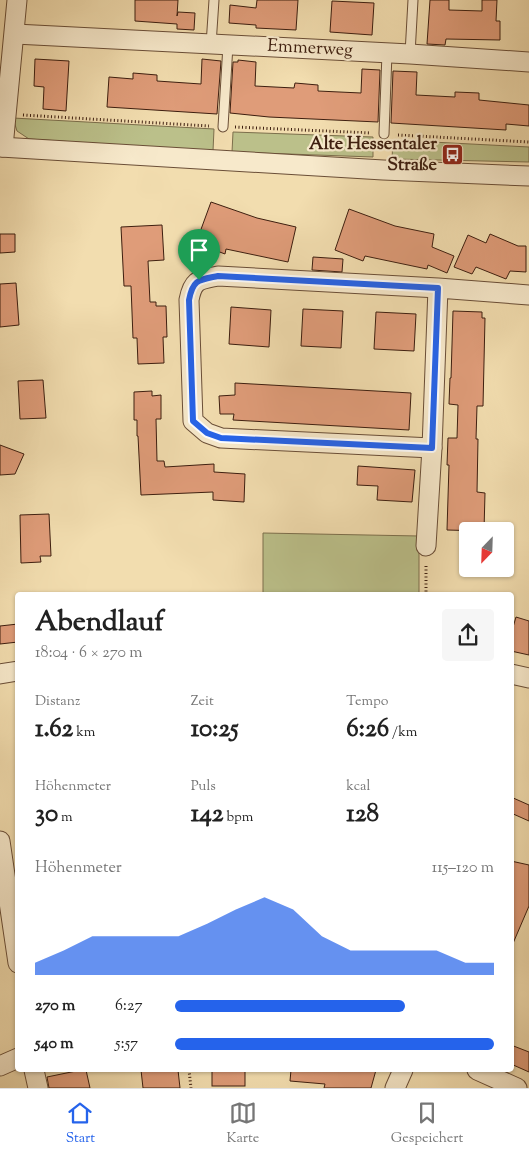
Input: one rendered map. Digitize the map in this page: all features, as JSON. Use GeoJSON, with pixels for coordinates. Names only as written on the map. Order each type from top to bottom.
{"type":"FeatureCollection","features":[{"type":"Feature","properties":{"kind":"street"},"geometry":{"type":"LineString","coordinates":[[17,0],[11,34],[6,114],[1,147],[373,169],[529,176]]}},
{"type":"Feature","properties":{"kind":"street","name":"Emmerweg"},"geometry":{"type":"LineString","coordinates":[[11,34],[410,54],[529,62]]}},
{"type":"Feature","properties":{"kind":"street"},"geometry":{"type":"LineString","coordinates":[[432,448],[221,438],[207,433],[193,421],[189,300],[191,287],[199,280],[218,276],[529,295]]}},
{"type":"Feature","properties":{"kind":"street"},"geometry":{"type":"LineString","coordinates":[[426,546],[438,288]]}},
{"type":"Feature","properties":{"kind":"street"},"geometry":{"type":"LineString","coordinates":[[0,674],[15,672]]}},
{"type":"Feature","properties":{"kind":"street"},"geometry":{"type":"LineString","coordinates":[[514,675],[529,678]]}},
{"type":"Feature","properties":{"kind":"street"},"geometry":{"type":"LineString","coordinates":[[0,841],[15,944]]}},
{"type":"Feature","properties":{"kind":"street"},"geometry":{"type":"LineString","coordinates":[[0,1066],[15,1059]]}},
{"type":"Feature","properties":{"kind":"street"},"geometry":{"type":"LineString","coordinates":[[34,1072],[38,1088]]}},
{"type":"Feature","properties":{"kind":"street"},"geometry":{"type":"LineString","coordinates":[[395,1088],[402,1072]]}},
{"type":"Feature","properties":{"kind":"street"},"geometry":{"type":"LineString","coordinates":[[482,1072],[518,1088]]}},
{"type":"Feature","properties":{"kind":"lane"},"geometry":{"type":"LineString","coordinates":[[214,0],[220,45],[223,127]]}},
{"type":"Feature","properties":{"kind":"lane"},"geometry":{"type":"LineString","coordinates":[[410,54],[413,0]]}},
{"type":"Feature","properties":{"kind":"lane"},"geometry":{"type":"LineString","coordinates":[[384,134],[387,53]]}},
{"type":"Feature","properties":{"kind":"path"},"geometry":{"type":"LineString","coordinates":[[6,114],[529,142]]}},
{"type":"Feature","properties":{"kind":"path"},"geometry":{"type":"LineString","coordinates":[[426,546],[426,592]]}},
{"type":"Feature","properties":{"kind":"path"},"geometry":{"type":"LineString","coordinates":[[189,1072],[191,1088]]}},
{"type":"Feature","properties":{"kind":"green space"},"geometry":{"type":"Polygon","coordinates":[[[13,118],[214,129],[213,151],[29,139],[17,131],[13,118]]]}},
{"type":"Feature","properties":{"kind":"green space"},"geometry":{"type":"Polygon","coordinates":[[[233,132],[373,137],[373,157],[232,152],[233,132]]]}},
{"type":"Feature","properties":{"kind":"green space"},"geometry":{"type":"Polygon","coordinates":[[[393,140],[529,147],[529,162],[392,159],[393,140]]]}},
{"type":"Feature","properties":{"kind":"green space"},"geometry":{"type":"Polygon","coordinates":[[[263,533],[419,536],[419,592],[263,592],[263,533]]]}},
{"type":"Feature","properties":{"kind":"building"},"geometry":{"type":"Polygon","coordinates":[[[135,0],[178,0],[177,16],[178,12],[195,13],[194,30],[177,29],[177,24],[135,21],[135,0]]]}},
{"type":"Feature","properties":{"kind":"building"},"geometry":{"type":"Polygon","coordinates":[[[257,0],[298,0],[296,30],[256,28],[256,25],[229,23],[230,5],[256,8],[257,0]]]}},
{"type":"Feature","properties":{"kind":"building"},"geometry":{"type":"Polygon","coordinates":[[[430,0],[449,0],[449,10],[482,11],[482,0],[497,0],[496,21],[500,21],[500,40],[446,39],[445,45],[427,44],[430,0]]]}},
{"type":"Feature","properties":{"kind":"building"},"geometry":{"type":"Polygon","coordinates":[[[332,1],[374,3],[372,35],[330,32],[332,1]]]}},
{"type":"Feature","properties":{"kind":"building"},"geometry":{"type":"Polygon","coordinates":[[[35,59],[69,61],[66,111],[43,109],[44,87],[34,86],[35,59]]]}},
{"type":"Feature","properties":{"kind":"building"},"geometry":{"type":"Polygon","coordinates":[[[202,59],[221,61],[217,114],[107,107],[109,77],[133,79],[133,73],[157,75],[157,81],[201,84],[202,59]]]}},
{"type":"Feature","properties":{"kind":"building"},"geometry":{"type":"Polygon","coordinates":[[[238,60],[256,62],[255,86],[294,88],[295,83],[318,85],[318,91],[361,93],[362,69],[380,70],[378,122],[269,117],[230,113],[233,62],[238,62],[238,60]]]}},
{"type":"Feature","properties":{"kind":"building"},"geometry":{"type":"Polygon","coordinates":[[[393,71],[417,72],[416,95],[455,97],[455,92],[479,93],[479,100],[529,105],[529,126],[506,124],[506,130],[391,123],[393,71]]]}},
{"type":"Feature","properties":{"kind":"building"},"geometry":{"type":"Polygon","coordinates":[[[211,202],[257,218],[296,227],[288,262],[226,249],[225,254],[196,243],[211,202]]]}},
{"type":"Feature","properties":{"kind":"building"},"geometry":{"type":"Polygon","coordinates":[[[349,209],[395,226],[434,234],[432,247],[454,256],[447,273],[428,265],[427,269],[365,256],[363,261],[335,250],[349,209]]]}},
{"type":"Feature","properties":{"kind":"building"},"geometry":{"type":"Polygon","coordinates":[[[162,225],[164,260],[148,261],[150,302],[156,302],[156,306],[166,306],[167,337],[163,337],[164,363],[138,364],[137,338],[133,338],[131,286],[124,286],[121,227],[162,225]]]}},
{"type":"Feature","properties":{"kind":"building"},"geometry":{"type":"Polygon","coordinates":[[[0,234],[15,234],[15,252],[0,253],[0,234]]]}},
{"type":"Feature","properties":{"kind":"building"},"geometry":{"type":"Polygon","coordinates":[[[490,234],[518,246],[526,246],[526,272],[510,271],[506,279],[476,267],[472,274],[454,267],[468,235],[486,243],[490,234]]]}},
{"type":"Feature","properties":{"kind":"building"},"geometry":{"type":"Polygon","coordinates":[[[313,257],[343,259],[342,272],[312,270],[313,257]]]}},
{"type":"Feature","properties":{"kind":"building"},"geometry":{"type":"Polygon","coordinates":[[[16,283],[19,325],[0,327],[0,284],[16,283]]]}},
{"type":"Feature","properties":{"kind":"building"},"geometry":{"type":"Polygon","coordinates":[[[231,307],[271,310],[269,347],[229,344],[231,307]]]}},
{"type":"Feature","properties":{"kind":"building"},"geometry":{"type":"Polygon","coordinates":[[[303,309],[343,311],[341,348],[301,346],[303,309]]]}},
{"type":"Feature","properties":{"kind":"building"},"geometry":{"type":"Polygon","coordinates":[[[453,311],[482,312],[482,318],[485,318],[483,406],[477,406],[476,439],[478,439],[477,492],[485,493],[484,522],[459,522],[459,530],[447,530],[448,438],[457,438],[458,405],[449,404],[453,311]]]}},
{"type":"Feature","properties":{"kind":"building"},"geometry":{"type":"Polygon","coordinates":[[[376,312],[416,314],[414,351],[374,349],[376,312]]]}},
{"type":"Feature","properties":{"kind":"building"},"geometry":{"type":"Polygon","coordinates":[[[43,380],[46,418],[20,419],[18,381],[43,380]]]}},
{"type":"Feature","properties":{"kind":"building"},"geometry":{"type":"Polygon","coordinates":[[[235,383],[411,393],[409,430],[233,420],[234,414],[220,414],[219,396],[235,395],[235,383]]]}},
{"type":"Feature","properties":{"kind":"building"},"geometry":{"type":"Polygon","coordinates":[[[152,391],[152,396],[161,395],[161,419],[156,419],[157,461],[164,461],[165,467],[214,464],[214,472],[245,474],[244,502],[213,500],[213,492],[141,495],[137,420],[134,420],[134,392],[152,391]]]}},
{"type":"Feature","properties":{"kind":"building"},"geometry":{"type":"Polygon","coordinates":[[[0,445],[24,454],[15,474],[0,475],[0,445]]]}},
{"type":"Feature","properties":{"kind":"building"},"geometry":{"type":"Polygon","coordinates":[[[358,466],[415,470],[412,502],[377,500],[378,486],[357,485],[358,466]]]}},
{"type":"Feature","properties":{"kind":"building"},"geometry":{"type":"Polygon","coordinates":[[[49,514],[51,556],[40,556],[41,562],[21,563],[20,515],[49,514]]]}},
{"type":"Feature","properties":{"kind":"building"},"geometry":{"type":"Polygon","coordinates":[[[516,617],[529,621],[529,655],[514,652],[514,624],[516,617]]]}},
{"type":"Feature","properties":{"kind":"building"},"geometry":{"type":"Polygon","coordinates":[[[15,624],[15,642],[0,644],[0,626],[15,624]]]}},
{"type":"Feature","properties":{"kind":"building"},"geometry":{"type":"Polygon","coordinates":[[[514,798],[529,805],[529,821],[514,814],[514,798]]]}},
{"type":"Feature","properties":{"kind":"building"},"geometry":{"type":"Polygon","coordinates":[[[514,862],[529,865],[529,906],[514,941],[514,862]]]}},
{"type":"Feature","properties":{"kind":"building"},"geometry":{"type":"Polygon","coordinates":[[[514,1046],[529,1052],[529,1072],[514,1065],[514,1046]]]}},
{"type":"Feature","properties":{"kind":"building"},"geometry":{"type":"Polygon","coordinates":[[[71,1072],[86,1072],[90,1088],[49,1088],[47,1077],[71,1072]]]}},
{"type":"Feature","properties":{"kind":"building"},"geometry":{"type":"Polygon","coordinates":[[[141,1072],[178,1072],[180,1088],[143,1088],[141,1072]]]}},
{"type":"Feature","properties":{"kind":"building"},"geometry":{"type":"Polygon","coordinates":[[[212,1072],[245,1072],[245,1086],[212,1086],[212,1072]]]}},
{"type":"Feature","properties":{"kind":"building"},"geometry":{"type":"Polygon","coordinates":[[[291,1072],[375,1072],[371,1088],[324,1088],[325,1084],[290,1081],[291,1072]]]}},
{"type":"Feature","properties":{"kind":"place","name":"Alte Hessentaler Straße"},"geometry":{"type":"Point","coordinates":[453,155]}},
{"type":"Feature","properties":{"kind":"route"},"geometry":{"type":"LineString","coordinates":[[218,276],[438,288],[432,448],[221,438],[207,433],[193,421],[189,300],[191,287],[199,280],[218,276]]}}]}
